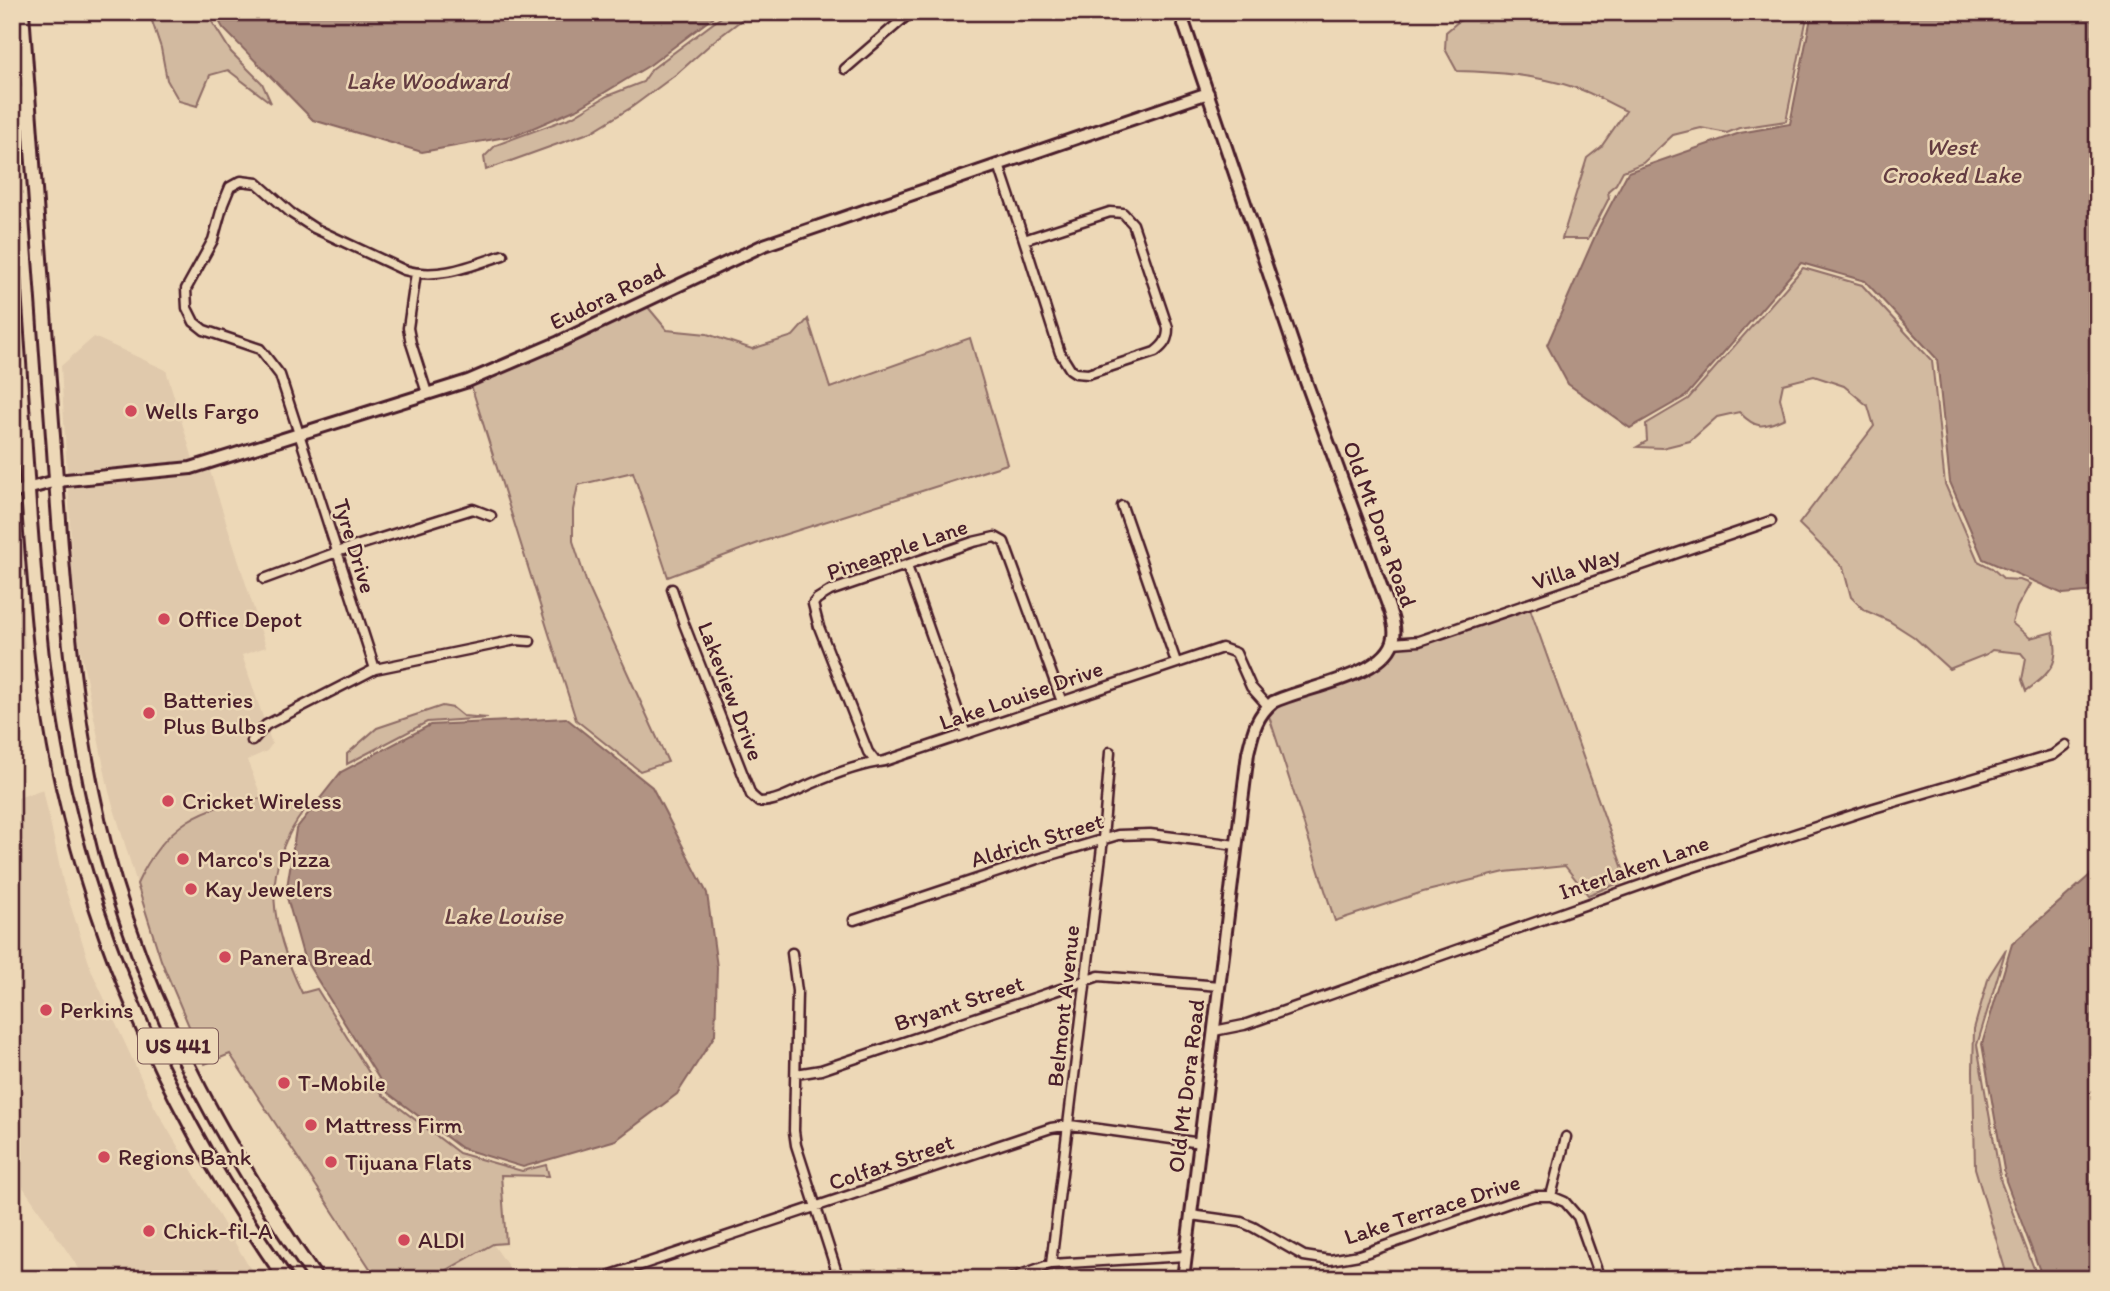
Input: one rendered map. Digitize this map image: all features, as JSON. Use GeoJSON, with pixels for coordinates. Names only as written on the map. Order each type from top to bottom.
{"type":"FeatureCollection","features":[{"type":"Feature","properties":{"kind":"main road","name":"US 441"},"geometry":{"type":"LineString","coordinates":[[22,12],[67,637],[91,789],[131,932],[188,1067],[237,1160],[316,1279]]}},
{"type":"Feature","properties":{"kind":"main road"},"geometry":{"type":"LineString","coordinates":[[12,75],[32,156]]}},
{"type":"Feature","properties":{"kind":"main road","name":"US 441"},"geometry":{"type":"LineString","coordinates":[[12,262],[39,639],[46,697],[63,788],[107,940],[163,1076],[214,1169],[286,1279]]}},
{"type":"Feature","properties":{"kind":"main road"},"geometry":{"type":"LineString","coordinates":[[163,1076],[188,1067]]}},
{"type":"Feature","properties":{"kind":"street"},"geometry":{"type":"LineString","coordinates":[[845,69],[911,12]]}},
{"type":"Feature","properties":{"kind":"street","name":"Old Mt Dora Road"},"geometry":{"type":"LineString","coordinates":[[1180,12],[1301,368],[1394,624],[1392,643],[1387,653],[1371,666],[1283,697],[1268,706],[1257,720],[1248,753],[1182,1279]]}},
{"type":"Feature","properties":{"kind":"street","name":"Eudora Road"},"geometry":{"type":"LineString","coordinates":[[12,493],[56,481],[191,468],[427,393],[508,365],[764,245],[1208,93]]}},
{"type":"Feature","properties":{"kind":"street"},"geometry":{"type":"LineString","coordinates":[[999,165],[1060,353],[1070,369],[1076,373],[1088,374],[1154,352],[1166,341],[1168,328],[1133,224],[1123,213],[1110,212],[1024,240]]}},
{"type":"Feature","properties":{"kind":"street","name":"Tyre Drive"},"geometry":{"type":"LineString","coordinates":[[375,669],[280,375],[267,355],[253,345],[204,330],[194,322],[187,308],[186,289],[213,240],[230,187],[241,181],[257,183],[291,213],[314,228],[386,263],[416,273]]}},
{"type":"Feature","properties":{"kind":"street"},"geometry":{"type":"LineString","coordinates":[[427,393],[408,328],[416,273],[447,272],[503,255]]}},
{"type":"Feature","properties":{"kind":"street"},"geometry":{"type":"LineString","coordinates":[[1122,506],[1176,663]]}},
{"type":"Feature","properties":{"kind":"street"},"geometry":{"type":"LineString","coordinates":[[264,579],[337,552],[473,509],[491,516]]}},
{"type":"Feature","properties":{"kind":"street","name":"Villa Way"},"geometry":{"type":"LineString","coordinates":[[1392,643],[1419,641],[1772,521]]}},
{"type":"Feature","properties":{"kind":"street","name":"Pineapple Lane"},"geometry":{"type":"LineString","coordinates":[[875,761],[863,740],[819,627],[813,604],[830,591],[974,542],[995,537],[1004,542],[1062,702]]}},
{"type":"Feature","properties":{"kind":"street"},"geometry":{"type":"LineString","coordinates":[[907,566],[966,734]]}},
{"type":"Feature","properties":{"kind":"street","name":"Lakeview Drive"},"geometry":{"type":"LineString","coordinates":[[672,589],[751,795],[759,802]]}},
{"type":"Feature","properties":{"kind":"street"},"geometry":{"type":"LineString","coordinates":[[252,741],[265,725],[375,669],[516,640],[530,641]]}},
{"type":"Feature","properties":{"kind":"street","name":"Lake Louise Drive"},"geometry":{"type":"LineString","coordinates":[[759,802],[777,799],[875,761],[885,761],[1222,648],[1233,651],[1251,687],[1268,706]]}},
{"type":"Feature","properties":{"kind":"street","name":"Interlaken Lane"},"geometry":{"type":"LineString","coordinates":[[1214,1031],[1244,1024],[1675,873],[1874,808],[2053,755],[2066,745]]}},
{"type":"Feature","properties":{"kind":"street","name":"Belmont Avenue"},"geometry":{"type":"LineString","coordinates":[[1052,1264],[1103,839],[1110,752]]}},
{"type":"Feature","properties":{"kind":"street","name":"Aldrich Street"},"geometry":{"type":"LineString","coordinates":[[854,920],[1103,839],[1131,833],[1236,845]]}},
{"type":"Feature","properties":{"kind":"street"},"geometry":{"type":"LineString","coordinates":[[792,953],[797,991],[796,1145],[839,1279]]}},
{"type":"Feature","properties":{"kind":"street","name":"Bryant Street"},"geometry":{"type":"LineString","coordinates":[[796,1074],[821,1070],[1099,976],[1219,986]]}},
{"type":"Feature","properties":{"kind":"street","name":"Colfax Street"},"geometry":{"type":"LineString","coordinates":[[599,1279],[1036,1132],[1070,1125],[1201,1143]]}},
{"type":"Feature","properties":{"kind":"street"},"geometry":{"type":"LineString","coordinates":[[1551,1196],[1566,1137]]}},
{"type":"Feature","properties":{"kind":"street","name":"Lake Terrace Drive"},"geometry":{"type":"LineString","coordinates":[[1191,1215],[1241,1223],[1304,1256],[1330,1260],[1359,1255],[1509,1203],[1535,1196],[1551,1196],[1565,1202],[1578,1217],[1600,1279]]}},
{"type":"Feature","properties":{"kind":"street"},"geometry":{"type":"LineString","coordinates":[[1009,1279],[1052,1264],[1185,1256]]}},
{"type":"Feature","properties":{"kind":"shaded area"},"geometry":{"type":"Polygon","coordinates":[[[140,12],[206,12],[231,52],[262,83],[271,103],[228,70],[210,75],[197,106],[179,101],[167,80],[161,48],[151,18],[140,12]]]}},
{"type":"Feature","properties":{"kind":"shaded area"},"geometry":{"type":"Polygon","coordinates":[[[728,12],[752,12],[632,107],[591,132],[486,170],[484,157],[496,145],[572,117],[607,96],[643,82],[652,69],[728,12]]]}},
{"type":"Feature","properties":{"kind":"shaded area"},"geometry":{"type":"Polygon","coordinates":[[[1484,12],[1808,12],[1786,121],[1739,128],[1727,133],[1701,128],[1673,135],[1643,163],[1623,171],[1616,184],[1608,191],[1609,198],[1588,239],[1562,239],[1587,158],[1601,147],[1626,111],[1582,90],[1547,80],[1502,73],[1457,71],[1445,49],[1446,32],[1459,21],[1484,12]]]}},
{"type":"Feature","properties":{"kind":"shaded area"},"geometry":{"type":"Polygon","coordinates":[[[1803,268],[1862,285],[1932,361],[1945,484],[1978,561],[1992,568],[2004,579],[2030,584],[2017,607],[2012,623],[2030,638],[2053,632],[2056,652],[2052,666],[2026,691],[2022,680],[2026,659],[2021,653],[1992,650],[1949,669],[1914,637],[1889,621],[1864,610],[1851,597],[1843,567],[1799,524],[1874,426],[1868,406],[1844,386],[1814,376],[1783,384],[1780,398],[1785,418],[1760,426],[1739,412],[1717,417],[1690,441],[1662,448],[1637,447],[1647,441],[1646,424],[1688,399],[1803,268]]]}},
{"type":"Feature","properties":{"kind":"shaded area"},"geometry":{"type":"Polygon","coordinates":[[[647,306],[667,330],[707,334],[752,349],[793,336],[808,319],[830,388],[970,338],[1007,464],[761,542],[668,577],[633,472],[578,485],[573,510],[573,541],[587,584],[668,762],[640,771],[576,720],[471,385],[561,347],[647,306]]]}},
{"type":"Feature","properties":{"kind":"shaded area"},"geometry":{"type":"Polygon","coordinates":[[[94,337],[166,370],[193,459],[201,460],[67,475],[61,366],[94,337]]]}},
{"type":"Feature","properties":{"kind":"shaded area"},"geometry":{"type":"Polygon","coordinates":[[[209,468],[266,647],[242,655],[272,744],[267,751],[247,760],[262,798],[235,801],[201,812],[172,832],[148,860],[137,884],[109,792],[75,623],[68,485],[172,476],[209,468]]]}},
{"type":"Feature","properties":{"kind":"shaded area"},"geometry":{"type":"Polygon","coordinates":[[[12,498],[25,648],[12,653],[12,498]]]}},
{"type":"Feature","properties":{"kind":"shaded area"},"geometry":{"type":"Polygon","coordinates":[[[1527,600],[1627,880],[1588,895],[1565,866],[1505,872],[1423,892],[1335,921],[1268,713],[1300,696],[1370,672],[1385,661],[1396,647],[1527,600]]]}},
{"type":"Feature","properties":{"kind":"shaded area"},"geometry":{"type":"Polygon","coordinates":[[[442,706],[453,708],[463,716],[488,718],[427,722],[347,764],[347,754],[377,728],[442,706]]]}},
{"type":"Feature","properties":{"kind":"shaded area"},"geometry":{"type":"Polygon","coordinates":[[[43,789],[63,882],[92,972],[154,1106],[248,1265],[259,1279],[49,1279],[80,1270],[12,1171],[12,800],[43,789]]]}},
{"type":"Feature","properties":{"kind":"shaded area"},"geometry":{"type":"Polygon","coordinates":[[[266,798],[286,802],[304,811],[289,833],[280,856],[274,901],[283,946],[302,993],[317,989],[383,1095],[459,1153],[522,1171],[546,1165],[549,1176],[501,1175],[506,1243],[493,1244],[431,1279],[377,1279],[230,1054],[205,1064],[161,960],[137,884],[148,864],[173,832],[188,821],[223,805],[266,798]]]}},
{"type":"Feature","properties":{"kind":"shaded area"},"geometry":{"type":"Polygon","coordinates":[[[2006,949],[1977,1045],[2001,1182],[2038,1279],[2008,1279],[1975,1168],[1974,1029],[1989,976],[2006,949]]]}},
{"type":"Feature","properties":{"kind":"shaded area"},"geometry":{"type":"Polygon","coordinates":[[[493,1244],[517,1279],[431,1279],[493,1244]]]}},
{"type":"Feature","properties":{"kind":"water","name":"Lake Woodward"},"geometry":{"type":"Polygon","coordinates":[[[214,12],[720,12],[650,65],[579,108],[517,135],[422,152],[313,120],[223,28],[214,12]]]}},
{"type":"Feature","properties":{"kind":"water","name":"West Crooked Lake"},"geometry":{"type":"Polygon","coordinates":[[[1812,12],[2098,12],[2098,591],[2063,594],[1983,559],[1950,482],[1937,359],[1865,281],[1801,263],[1686,396],[1630,428],[1568,384],[1547,345],[1599,227],[1628,172],[1740,133],[1790,124],[1812,12]]]}},
{"type":"Feature","properties":{"kind":"water","name":"Lake Louise"},"geometry":{"type":"Polygon","coordinates":[[[566,718],[652,787],[707,893],[717,967],[715,1035],[677,1094],[616,1140],[523,1167],[461,1148],[388,1093],[304,958],[286,894],[296,829],[341,772],[430,725],[566,718]]]}},
{"type":"Feature","properties":{"kind":"water"},"geometry":{"type":"Polygon","coordinates":[[[2098,868],[2098,1279],[2043,1279],[2006,1181],[1982,1044],[2012,944],[2098,868]]]}},
{"type":"Feature","properties":{"kind":"place","name":"Wells Fargo"},"geometry":{"type":"Point","coordinates":[131,411]}},
{"type":"Feature","properties":{"kind":"place","name":"Office Depot"},"geometry":{"type":"Point","coordinates":[164,619]}},
{"type":"Feature","properties":{"kind":"place","name":"Batteries Plus Bulbs"},"geometry":{"type":"Point","coordinates":[149,713]}},
{"type":"Feature","properties":{"kind":"place","name":"Cricket Wireless"},"geometry":{"type":"Point","coordinates":[168,801]}},
{"type":"Feature","properties":{"kind":"place","name":"Marco's Pizza"},"geometry":{"type":"Point","coordinates":[183,859]}},
{"type":"Feature","properties":{"kind":"place","name":"Kay Jewelers"},"geometry":{"type":"Point","coordinates":[191,889]}},
{"type":"Feature","properties":{"kind":"place","name":"Panera Bread"},"geometry":{"type":"Point","coordinates":[225,957]}},
{"type":"Feature","properties":{"kind":"place","name":"Perkins"},"geometry":{"type":"Point","coordinates":[46,1010]}},
{"type":"Feature","properties":{"kind":"place","name":"T-Mobile"},"geometry":{"type":"Point","coordinates":[284,1083]}},
{"type":"Feature","properties":{"kind":"place","name":"Mattress Firm"},"geometry":{"type":"Point","coordinates":[311,1125]}},
{"type":"Feature","properties":{"kind":"place","name":"Regions Bank"},"geometry":{"type":"Point","coordinates":[104,1157]}},
{"type":"Feature","properties":{"kind":"place","name":"Tijuana Flats"},"geometry":{"type":"Point","coordinates":[331,1162]}},
{"type":"Feature","properties":{"kind":"place","name":"Chick-fil-A"},"geometry":{"type":"Point","coordinates":[149,1231]}},
{"type":"Feature","properties":{"kind":"place","name":"ALDI"},"geometry":{"type":"Point","coordinates":[404,1240]}}]}
